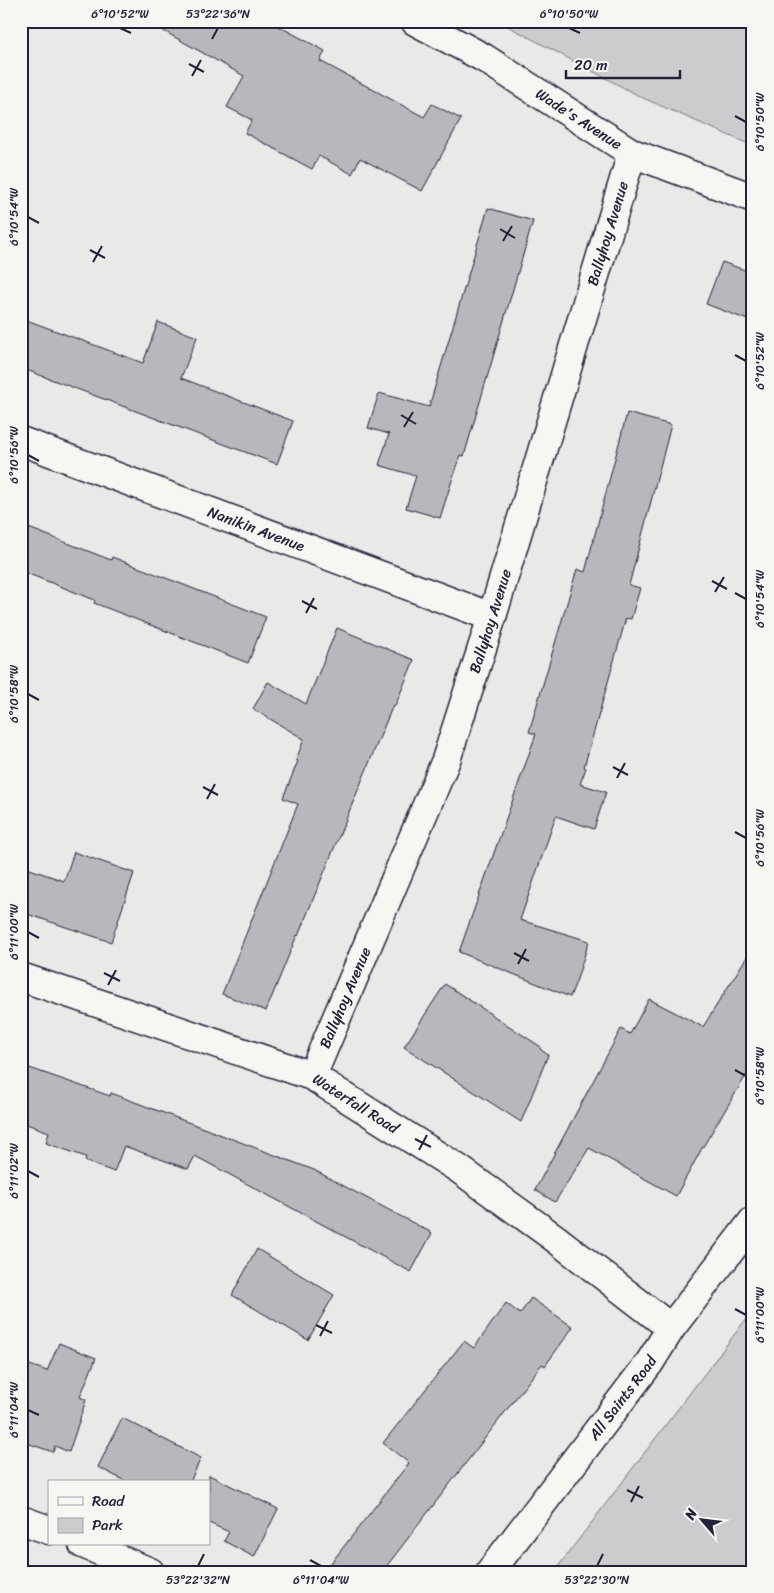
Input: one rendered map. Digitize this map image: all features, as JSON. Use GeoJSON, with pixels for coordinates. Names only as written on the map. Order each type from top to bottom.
{"type":"FeatureCollection","features":[{"type":"Feature","properties":{"kind":"street","name":"Wade's Avenue"},"geometry":{"type":"LineString","coordinates":[[415,21],[484,58],[632,153],[753,198]]}},
{"type":"Feature","properties":{"kind":"street","name":"Ballyhoy Avenue"},"geometry":{"type":"LineString","coordinates":[[312,1076],[446,760],[492,617],[632,153]]}},
{"type":"Feature","properties":{"kind":"street","name":"Nanikin Avenue"},"geometry":{"type":"LineString","coordinates":[[21,441],[492,617]]}},
{"type":"Feature","properties":{"kind":"street","name":"Waterfall Road"},"geometry":{"type":"LineString","coordinates":[[21,977],[312,1076],[459,1169],[556,1239],[671,1328]]}},
{"type":"Feature","properties":{"kind":"street","name":"All Saints Road"},"geometry":{"type":"LineString","coordinates":[[490,1572],[650,1362],[671,1328],[753,1221]]}},
{"type":"Feature","properties":{"kind":"street"},"geometry":{"type":"LineString","coordinates":[[21,1520],[48,1530]]}},
{"type":"Feature","properties":{"kind":"street"},"geometry":{"type":"LineString","coordinates":[[88,1546],[150,1572]]}},
{"type":"Feature","properties":{"kind":"green space"},"geometry":{"type":"Polygon","coordinates":[[[498,21],[753,21],[753,146],[643,98],[498,21]]]}},
{"type":"Feature","properties":{"kind":"green space"},"geometry":{"type":"Polygon","coordinates":[[[753,1310],[753,1572],[554,1572],[753,1310]]]}},
{"type":"Feature","properties":{"kind":"building"},"geometry":{"type":"Polygon","coordinates":[[[146,21],[269,21],[325,51],[320,61],[424,117],[432,104],[461,119],[422,191],[360,158],[352,174],[319,156],[312,169],[245,133],[252,120],[227,107],[244,76],[146,21]]]}},
{"type":"Feature","properties":{"kind":"building"},"geometry":{"type":"Polygon","coordinates":[[[488,208],[533,221],[464,456],[460,455],[440,518],[406,508],[416,476],[379,465],[389,434],[368,428],[379,393],[429,407],[488,208]]]}},
{"type":"Feature","properties":{"kind":"building"},"geometry":{"type":"Polygon","coordinates":[[[722,262],[753,273],[753,322],[706,304],[722,262]]]}},
{"type":"Feature","properties":{"kind":"building"},"geometry":{"type":"Polygon","coordinates":[[[21,318],[143,363],[158,322],[197,337],[181,378],[293,421],[277,464],[21,368],[21,318]]]}},
{"type":"Feature","properties":{"kind":"building"},"geometry":{"type":"Polygon","coordinates":[[[627,413],[671,425],[629,585],[640,588],[631,619],[626,618],[584,767],[586,768],[580,784],[606,792],[594,829],[556,816],[520,920],[589,941],[570,997],[459,952],[536,734],[529,732],[577,569],[585,572],[627,413]]]}},
{"type":"Feature","properties":{"kind":"building"},"geometry":{"type":"Polygon","coordinates":[[[21,525],[111,560],[112,557],[266,617],[248,663],[94,603],[95,600],[21,571],[21,525]]]}},
{"type":"Feature","properties":{"kind":"building"},"geometry":{"type":"Polygon","coordinates":[[[337,628],[414,660],[395,706],[393,705],[266,1011],[222,994],[298,804],[283,798],[298,761],[296,760],[304,739],[253,709],[268,682],[306,704],[337,628]]]}},
{"type":"Feature","properties":{"kind":"building"},"geometry":{"type":"Polygon","coordinates":[[[74,852],[134,873],[111,942],[21,912],[21,866],[64,881],[74,852]]]}},
{"type":"Feature","properties":{"kind":"building"},"geometry":{"type":"Polygon","coordinates":[[[753,947],[753,1064],[701,1150],[676,1196],[589,1148],[555,1202],[535,1190],[621,1029],[630,1034],[649,999],[703,1027],[753,947]]]}},
{"type":"Feature","properties":{"kind":"building"},"geometry":{"type":"Polygon","coordinates":[[[445,984],[541,1047],[540,1049],[548,1055],[521,1122],[404,1047],[445,984]]]}},
{"type":"Feature","properties":{"kind":"building"},"geometry":{"type":"Polygon","coordinates":[[[21,1065],[110,1096],[111,1093],[314,1170],[432,1233],[411,1272],[195,1156],[188,1169],[124,1146],[114,1172],[85,1161],[86,1157],[46,1143],[49,1132],[21,1122],[21,1065]]]}},
{"type":"Feature","properties":{"kind":"building"},"geometry":{"type":"Polygon","coordinates":[[[257,1249],[334,1295],[308,1340],[232,1295],[257,1249]]]}},
{"type":"Feature","properties":{"kind":"building"},"geometry":{"type":"Polygon","coordinates":[[[531,1298],[573,1327],[545,1366],[542,1364],[382,1572],[324,1572],[409,1463],[383,1443],[464,1341],[474,1348],[506,1303],[520,1314],[531,1298]]]}},
{"type":"Feature","properties":{"kind":"building"},"geometry":{"type":"Polygon","coordinates":[[[59,1343],[96,1358],[80,1397],[86,1400],[69,1452],[55,1446],[53,1452],[21,1441],[21,1362],[47,1371],[59,1343]]]}},
{"type":"Feature","properties":{"kind":"building"},"geometry":{"type":"Polygon","coordinates":[[[122,1418],[201,1458],[191,1480],[123,1480],[98,1467],[122,1418]]]}},
{"type":"Feature","properties":{"kind":"building"},"geometry":{"type":"Polygon","coordinates":[[[209,1475],[278,1509],[254,1557],[224,1541],[229,1532],[210,1523],[209,1475]]]}}]}
